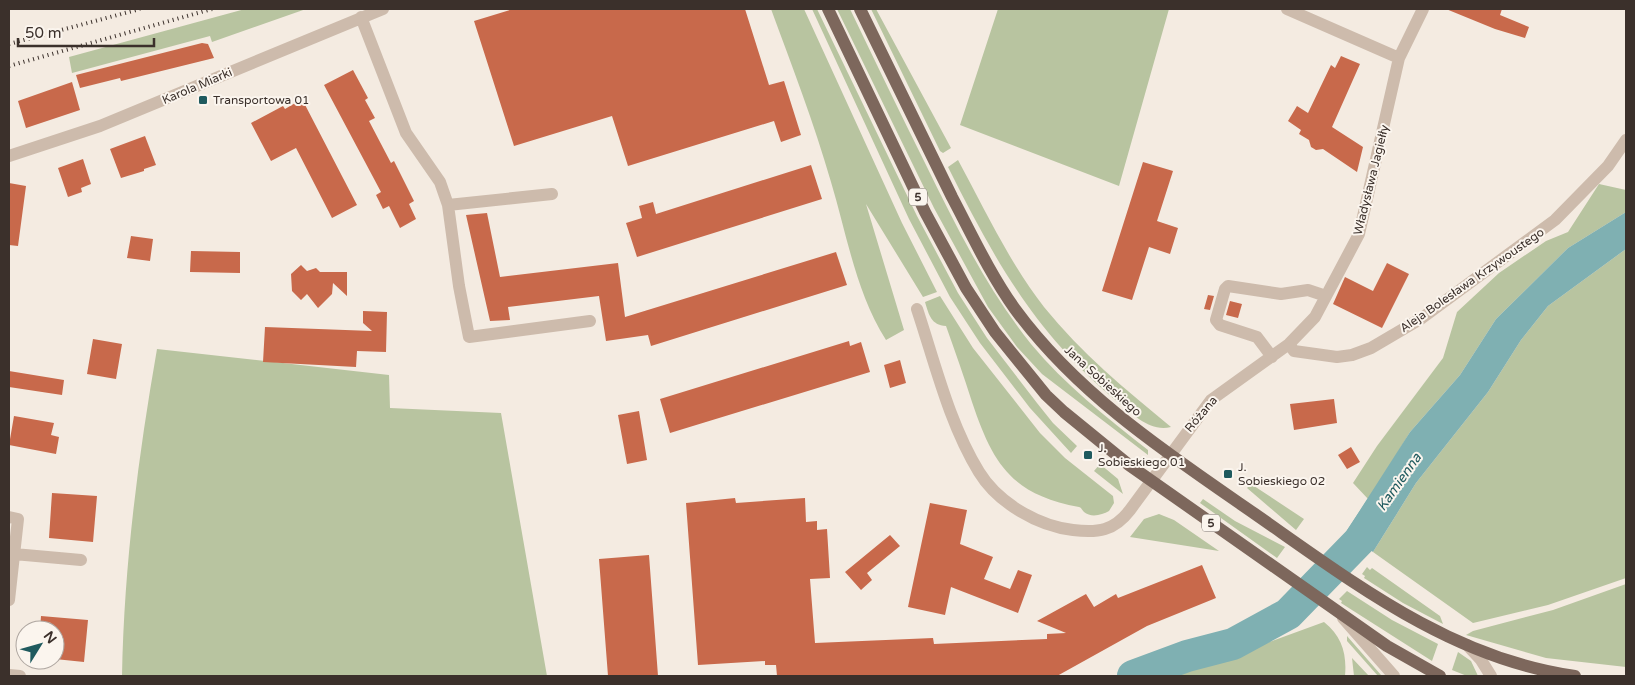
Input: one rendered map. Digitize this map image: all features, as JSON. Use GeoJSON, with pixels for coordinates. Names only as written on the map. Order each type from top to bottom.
{"type":"FeatureCollection","features":[{"type":"Feature","properties":{"kind":"main road","name":"5"},"geometry":{"type":"LineString","coordinates":[[828,9],[939,239],[980,312],[1046,395],[1064,412],[1151,480],[1387,646],[1440,676]]}},
{"type":"Feature","properties":{"kind":"main road","name":"Jana Sobieskiego"},"geometry":{"type":"LineString","coordinates":[[860,9],[978,247],[1014,306],[1067,371],[1127,422],[1170,454],[1353,583],[1422,625],[1467,645],[1530,668],[1570,676]]}},
{"type":"Feature","properties":{"kind":"street","name":"Karola Miarki"},"geometry":{"type":"LineString","coordinates":[[9,156],[100,126],[383,9]]}},
{"type":"Feature","properties":{"kind":"street"},"geometry":{"type":"LineString","coordinates":[[1287,9],[1399,58]]}},
{"type":"Feature","properties":{"kind":"street","name":"Władysława Jagiełły"},"geometry":{"type":"LineString","coordinates":[[1289,344],[1308,326],[1359,234],[1399,58],[1424,9]]}},
{"type":"Feature","properties":{"kind":"street"},"geometry":{"type":"LineString","coordinates":[[361,17],[406,133],[440,182],[448,205],[459,286],[469,337],[590,321]]}},
{"type":"Feature","properties":{"kind":"street","name":"Aleja Bolesława Krzywoustego"},"geometry":{"type":"LineString","coordinates":[[1289,344],[1294,350],[1337,357],[1352,355],[1371,348],[1422,318],[1555,220],[1608,166],[1626,140]]}},
{"type":"Feature","properties":{"kind":"street"},"geometry":{"type":"LineString","coordinates":[[448,205],[552,194]]}},
{"type":"Feature","properties":{"kind":"street"},"geometry":{"type":"LineString","coordinates":[[1272,357],[1257,337],[1220,325],[1216,320],[1225,289],[1228,286],[1281,294],[1308,290],[1326,296]]}},
{"type":"Feature","properties":{"kind":"street","name":"Różana"},"geometry":{"type":"LineString","coordinates":[[917,309],[961,435],[979,473],[1005,501],[1029,516],[1051,525],[1079,531],[1106,531],[1124,517],[1211,400],[1221,390],[1289,344]]}},
{"type":"Feature","properties":{"kind":"street"},"geometry":{"type":"LineString","coordinates":[[9,603],[16,514]]}},
{"type":"Feature","properties":{"kind":"street"},"geometry":{"type":"LineString","coordinates":[[14,554],[81,560]]}},
{"type":"Feature","properties":{"kind":"street"},"geometry":{"type":"LineString","coordinates":[[1335,610],[1394,676]]}},
{"type":"Feature","properties":{"kind":"street"},"geometry":{"type":"LineString","coordinates":[[1467,645],[1481,660],[1491,676]]}},
{"type":"Feature","properties":{"kind":"street"},"geometry":{"type":"LineString","coordinates":[[9,675],[20,676]]}},
{"type":"Feature","properties":{"kind":"street"},"geometry":{"type":"LineString","coordinates":[[1544,676],[1570,676]]}},
{"type":"Feature","properties":{"kind":"green space"},"geometry":{"type":"Polygon","coordinates":[[[245,9],[306,9],[212,42],[210,36],[72,73],[69,57],[245,9]]]}},
{"type":"Feature","properties":{"kind":"green space"},"geometry":{"type":"Polygon","coordinates":[[[771,9],[804,9],[902,223],[937,292],[923,297],[866,204],[904,330],[886,340],[867,303],[853,263],[817,138],[771,9]]]}},
{"type":"Feature","properties":{"kind":"green space"},"geometry":{"type":"Polygon","coordinates":[[[812,9],[817,9],[917,216],[958,293],[987,338],[1037,403],[1053,423],[1077,446],[1071,453],[1030,408],[980,343],[950,297],[909,219],[812,9]]]}},
{"type":"Feature","properties":{"kind":"green space"},"geometry":{"type":"Polygon","coordinates":[[[837,9],[850,9],[961,235],[1000,302],[1044,359],[1101,413],[1148,450],[1148,455],[1042,374],[1017,347],[988,307],[934,208],[837,9]]]}},
{"type":"Feature","properties":{"kind":"green space"},"geometry":{"type":"Polygon","coordinates":[[[871,9],[876,9],[951,148],[943,153],[940,151],[871,9]]]}},
{"type":"Feature","properties":{"kind":"green space"},"geometry":{"type":"Polygon","coordinates":[[[998,9],[1169,9],[1119,186],[960,125],[998,9]]]}},
{"type":"Feature","properties":{"kind":"green space"},"geometry":{"type":"Polygon","coordinates":[[[958,160],[1009,254],[1044,307],[1073,340],[1121,385],[1171,427],[1163,428],[1149,425],[1130,413],[1064,351],[1041,323],[1001,265],[965,201],[948,167],[958,160]]]}},
{"type":"Feature","properties":{"kind":"green space"},"geometry":{"type":"Polygon","coordinates":[[[1599,184],[1626,190],[1626,212],[1568,248],[1496,319],[1460,375],[1410,432],[1369,500],[1353,483],[1377,446],[1443,358],[1457,312],[1499,273],[1546,241],[1568,232],[1599,184]]]}},
{"type":"Feature","properties":{"kind":"green space"},"geometry":{"type":"Polygon","coordinates":[[[1626,249],[1626,578],[1548,605],[1473,623],[1373,552],[1416,483],[1488,392],[1521,340],[1548,306],[1626,249]]]}},
{"type":"Feature","properties":{"kind":"green space"},"geometry":{"type":"Polygon","coordinates":[[[940,296],[973,348],[1040,433],[1065,458],[1113,496],[1114,503],[1109,511],[1096,515],[1087,514],[1080,507],[1037,494],[1008,473],[988,443],[946,326],[937,324],[931,318],[928,311],[925,302],[940,296]]]}},
{"type":"Feature","properties":{"kind":"green space"},"geometry":{"type":"Polygon","coordinates":[[[157,349],[389,375],[390,408],[501,413],[547,676],[122,676],[123,635],[133,512],[157,349]]]}},
{"type":"Feature","properties":{"kind":"green space"},"geometry":{"type":"Polygon","coordinates":[[[1100,464],[1118,479],[1123,494],[1094,471],[1100,464]]]}},
{"type":"Feature","properties":{"kind":"green space"},"geometry":{"type":"Polygon","coordinates":[[[1251,484],[1304,519],[1296,530],[1247,488],[1251,484]]]}},
{"type":"Feature","properties":{"kind":"green space"},"geometry":{"type":"Polygon","coordinates":[[[1203,499],[1235,521],[1285,547],[1277,558],[1200,503],[1203,499]]]}},
{"type":"Feature","properties":{"kind":"green space"},"geometry":{"type":"Polygon","coordinates":[[[1159,514],[1174,520],[1219,551],[1130,537],[1144,519],[1159,514]]]}},
{"type":"Feature","properties":{"kind":"green space"},"geometry":{"type":"Polygon","coordinates":[[[1367,567],[1370,570],[1372,568],[1440,616],[1443,624],[1403,603],[1364,578],[1365,576],[1362,574],[1367,567]]]}},
{"type":"Feature","properties":{"kind":"green space"},"geometry":{"type":"Polygon","coordinates":[[[1626,584],[1626,667],[1546,658],[1466,635],[1473,631],[1553,610],[1626,584]]]}},
{"type":"Feature","properties":{"kind":"green space"},"geometry":{"type":"Polygon","coordinates":[[[1347,591],[1392,620],[1438,644],[1432,661],[1341,603],[1342,601],[1339,599],[1347,591]]]}},
{"type":"Feature","properties":{"kind":"green space"},"geometry":{"type":"Polygon","coordinates":[[[1324,622],[1335,633],[1342,646],[1345,660],[1345,676],[1176,676],[1324,622]]]}},
{"type":"Feature","properties":{"kind":"green space"},"geometry":{"type":"Polygon","coordinates":[[[1347,636],[1383,676],[1378,676],[1347,641],[1347,636]]]}},
{"type":"Feature","properties":{"kind":"green space"},"geometry":{"type":"Polygon","coordinates":[[[1458,652],[1471,661],[1478,676],[1467,676],[1452,670],[1458,652]]]}},
{"type":"Feature","properties":{"kind":"green space"},"geometry":{"type":"Polygon","coordinates":[[[1352,658],[1369,676],[1354,676],[1352,658]]]}},
{"type":"Feature","properties":{"kind":"water"},"geometry":{"type":"Polygon","coordinates":[[[1626,212],[1626,249],[1548,306],[1521,340],[1488,392],[1416,483],[1373,552],[1346,532],[1410,432],[1460,375],[1496,319],[1568,248],[1626,212]]]}},
{"type":"Feature","properties":{"kind":"building"},"geometry":{"type":"Polygon","coordinates":[[[513,9],[745,9],[769,85],[784,81],[801,135],[781,142],[774,121],[628,166],[612,116],[514,146],[474,21],[513,9]]]}},
{"type":"Feature","properties":{"kind":"building"},"geometry":{"type":"Polygon","coordinates":[[[1446,9],[1502,9],[1500,15],[1529,27],[1525,38],[1495,29],[1446,9]]]}},
{"type":"Feature","properties":{"kind":"building"},"geometry":{"type":"Polygon","coordinates":[[[202,43],[208,44],[214,58],[121,81],[120,78],[80,88],[76,75],[202,43]]]}},
{"type":"Feature","properties":{"kind":"building"},"geometry":{"type":"Polygon","coordinates":[[[1341,56],[1360,64],[1332,127],[1363,147],[1357,172],[1323,149],[1316,150],[1311,147],[1309,140],[1299,134],[1301,130],[1288,121],[1297,106],[1308,113],[1331,65],[1335,68],[1341,56]]]}},
{"type":"Feature","properties":{"kind":"building"},"geometry":{"type":"Polygon","coordinates":[[[353,70],[368,98],[365,100],[375,118],[369,121],[391,163],[394,161],[414,201],[409,204],[416,219],[400,228],[389,206],[383,209],[376,195],[381,192],[324,85],[353,70]]]}},
{"type":"Feature","properties":{"kind":"building"},"geometry":{"type":"Polygon","coordinates":[[[72,82],[80,110],[26,128],[18,101],[72,82]]]}},
{"type":"Feature","properties":{"kind":"building"},"geometry":{"type":"Polygon","coordinates":[[[302,99],[357,205],[332,218],[296,148],[271,161],[251,123],[283,106],[285,109],[302,99]]]}},
{"type":"Feature","properties":{"kind":"building"},"geometry":{"type":"Polygon","coordinates":[[[145,136],[156,165],[121,178],[110,149],[145,136]]]}},
{"type":"Feature","properties":{"kind":"building"},"geometry":{"type":"Polygon","coordinates":[[[83,159],[91,184],[81,188],[82,192],[68,197],[58,168],[83,159]]]}},
{"type":"Feature","properties":{"kind":"building"},"geometry":{"type":"Polygon","coordinates":[[[1143,162],[1173,171],[1157,221],[1178,228],[1170,254],[1149,247],[1132,300],[1102,291],[1143,162]]]}},
{"type":"Feature","properties":{"kind":"building"},"geometry":{"type":"Polygon","coordinates":[[[811,165],[822,199],[637,257],[626,223],[642,218],[639,206],[653,202],[656,214],[811,165]]]}},
{"type":"Feature","properties":{"kind":"building"},"geometry":{"type":"Polygon","coordinates":[[[9,183],[26,186],[18,246],[9,245],[9,183]]]}},
{"type":"Feature","properties":{"kind":"building"},"geometry":{"type":"Polygon","coordinates":[[[487,213],[500,277],[618,263],[625,317],[836,252],[847,285],[651,346],[648,335],[606,341],[599,296],[508,307],[510,320],[490,321],[466,215],[487,213]]]}},
{"type":"Feature","properties":{"kind":"building"},"geometry":{"type":"Polygon","coordinates":[[[131,236],[153,239],[150,261],[127,258],[131,236]]]}},
{"type":"Feature","properties":{"kind":"building"},"geometry":{"type":"Polygon","coordinates":[[[191,251],[240,252],[240,273],[190,272],[191,251]]]}},
{"type":"Feature","properties":{"kind":"building"},"geometry":{"type":"Polygon","coordinates":[[[1387,263],[1409,274],[1382,328],[1333,304],[1345,277],[1373,291],[1387,263]]]}},
{"type":"Feature","properties":{"kind":"building"},"geometry":{"type":"Polygon","coordinates":[[[301,265],[307,271],[316,268],[320,272],[347,272],[347,296],[333,283],[332,294],[318,308],[307,294],[301,300],[292,291],[291,274],[301,265]]]}},
{"type":"Feature","properties":{"kind":"building"},"geometry":{"type":"Polygon","coordinates":[[[1208,295],[1214,296],[1210,310],[1204,309],[1208,295]]]}},
{"type":"Feature","properties":{"kind":"building"},"geometry":{"type":"Polygon","coordinates":[[[1230,301],[1242,304],[1238,318],[1226,315],[1230,301]]]}},
{"type":"Feature","properties":{"kind":"building"},"geometry":{"type":"Polygon","coordinates":[[[363,311],[387,312],[386,352],[357,351],[356,367],[263,362],[265,327],[372,331],[363,323],[363,311]]]}},
{"type":"Feature","properties":{"kind":"building"},"geometry":{"type":"Polygon","coordinates":[[[93,339],[122,344],[116,379],[87,374],[93,339]]]}},
{"type":"Feature","properties":{"kind":"building"},"geometry":{"type":"Polygon","coordinates":[[[849,341],[850,346],[861,342],[870,372],[670,433],[660,399],[849,341]]]}},
{"type":"Feature","properties":{"kind":"building"},"geometry":{"type":"Polygon","coordinates":[[[900,360],[906,383],[890,388],[884,365],[900,360]]]}},
{"type":"Feature","properties":{"kind":"building"},"geometry":{"type":"Polygon","coordinates":[[[9,371],[64,380],[62,395],[9,387],[9,371]]]}},
{"type":"Feature","properties":{"kind":"building"},"geometry":{"type":"Polygon","coordinates":[[[1334,399],[1337,423],[1294,430],[1290,404],[1334,399]]]}},
{"type":"Feature","properties":{"kind":"building"},"geometry":{"type":"Polygon","coordinates":[[[639,411],[647,460],[627,464],[618,415],[639,411]]]}},
{"type":"Feature","properties":{"kind":"building"},"geometry":{"type":"Polygon","coordinates":[[[14,416],[54,423],[51,435],[59,437],[56,454],[9,445],[14,416]]]}},
{"type":"Feature","properties":{"kind":"building"},"geometry":{"type":"Polygon","coordinates":[[[1351,447],[1360,462],[1347,469],[1338,455],[1351,447]]]}},
{"type":"Feature","properties":{"kind":"building"},"geometry":{"type":"Polygon","coordinates":[[[52,493],[97,496],[93,542],[49,538],[52,493]]]}},
{"type":"Feature","properties":{"kind":"building"},"geometry":{"type":"Polygon","coordinates":[[[735,498],[736,503],[805,498],[806,522],[817,521],[817,530],[827,529],[830,578],[810,579],[815,643],[933,638],[934,644],[1047,639],[1047,634],[1066,633],[1037,621],[1086,594],[1094,607],[1116,594],[1118,598],[1202,565],[1216,598],[1147,626],[1057,676],[777,676],[776,665],[765,665],[765,661],[698,665],[686,503],[735,498]]]}},
{"type":"Feature","properties":{"kind":"building"},"geometry":{"type":"Polygon","coordinates":[[[930,503],[967,510],[960,544],[993,557],[984,579],[1010,589],[1018,570],[1032,575],[1018,613],[951,587],[945,615],[908,607],[930,503]]]}},
{"type":"Feature","properties":{"kind":"building"},"geometry":{"type":"Polygon","coordinates":[[[890,535],[900,546],[867,573],[872,580],[861,590],[845,572],[890,535]]]}},
{"type":"Feature","properties":{"kind":"building"},"geometry":{"type":"Polygon","coordinates":[[[649,555],[658,676],[608,676],[599,559],[649,555]]]}},
{"type":"Feature","properties":{"kind":"building"},"geometry":{"type":"Polygon","coordinates":[[[41,616],[88,620],[84,662],[65,660],[65,620],[41,620],[41,616]]]}},
{"type":"Feature","properties":{"kind":"waterway","name":"Kamienna"},"geometry":{"type":"LineString","coordinates":[[1133,676],[1187,656],[1233,644],[1288,614],[1359,541],[1383,505]]}},
{"type":"Feature","properties":{"kind":"railway"},"geometry":{"type":"LineString","coordinates":[[9,44],[140,9]]}},
{"type":"Feature","properties":{"kind":"railway"},"geometry":{"type":"LineString","coordinates":[[9,66],[212,9]]}},
{"type":"Feature","properties":{"kind":"place","name":"Transportowa 01"},"geometry":{"type":"Point","coordinates":[203,100]}},
{"type":"Feature","properties":{"kind":"place","name":"J. Sobieskiego 01"},"geometry":{"type":"Point","coordinates":[1088,455]}},
{"type":"Feature","properties":{"kind":"place","name":"J. Sobieskiego 02"},"geometry":{"type":"Point","coordinates":[1228,474]}}]}
